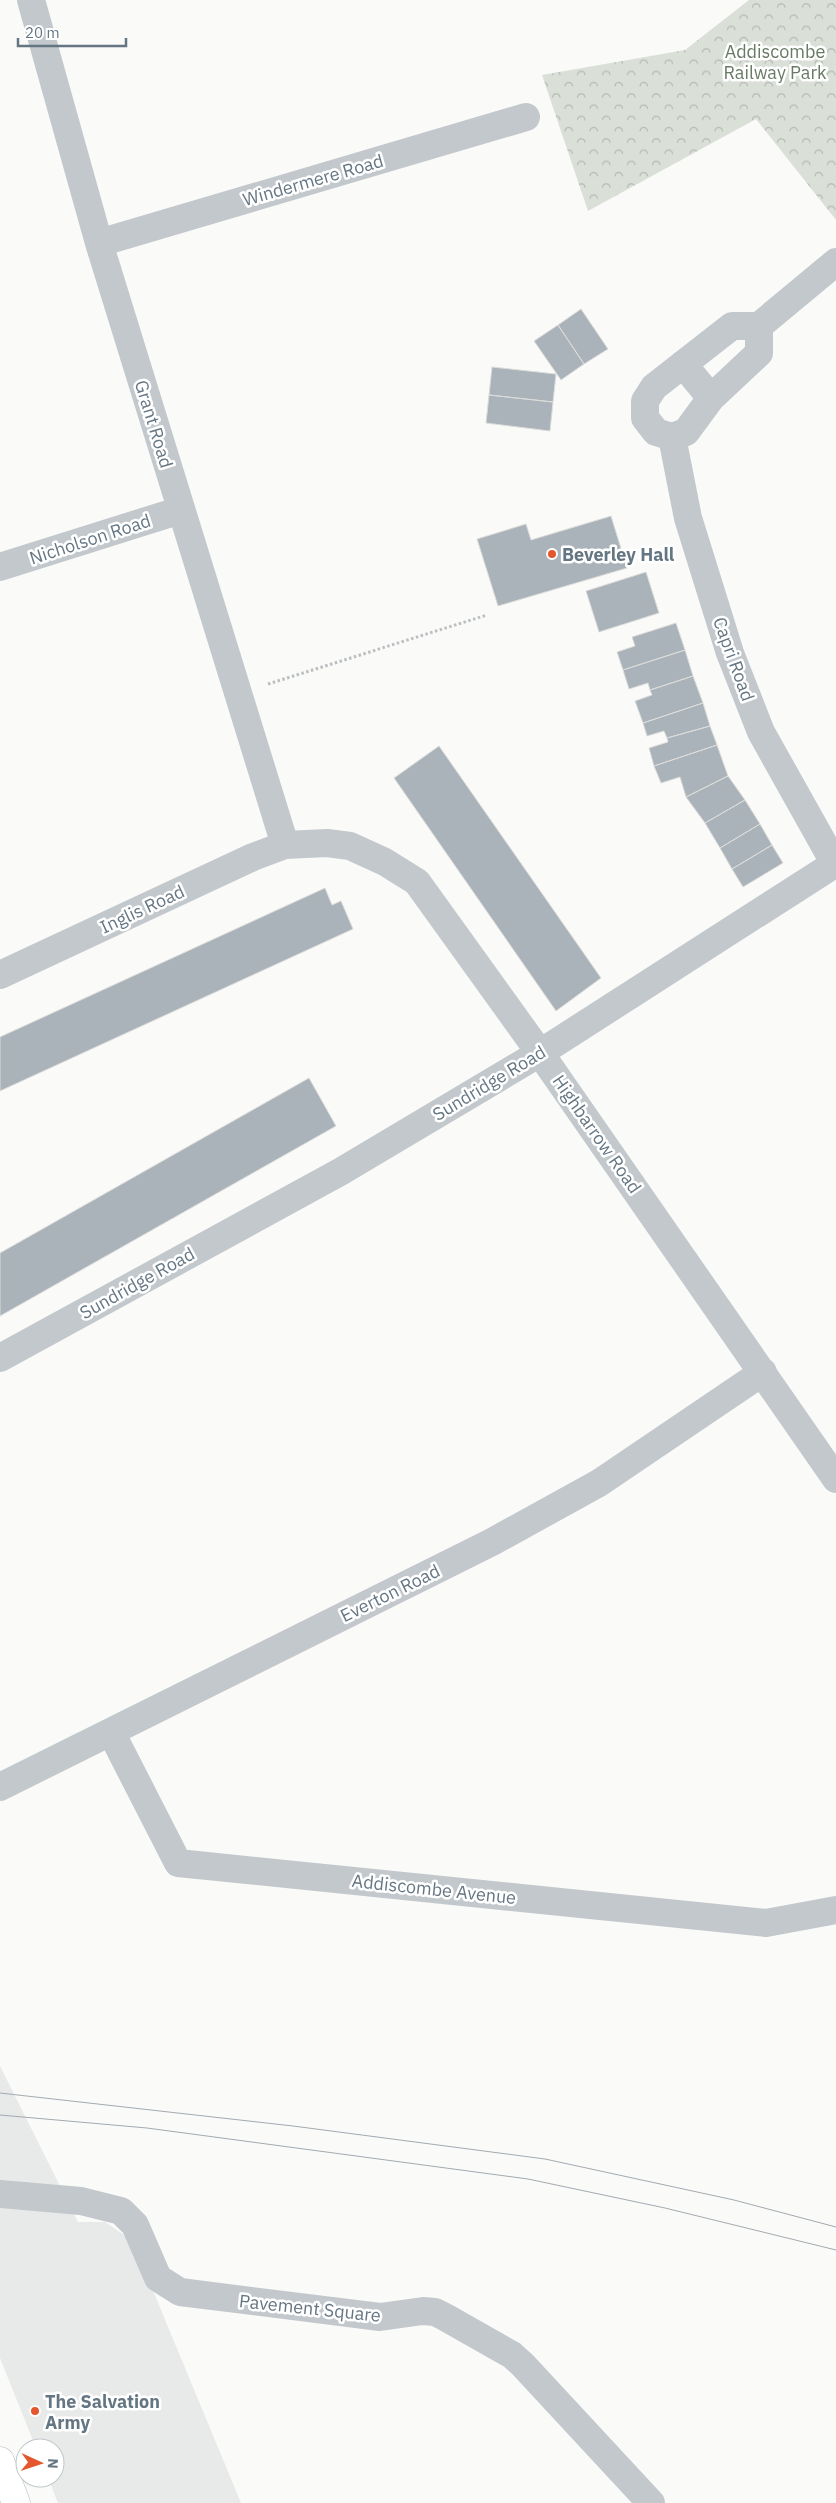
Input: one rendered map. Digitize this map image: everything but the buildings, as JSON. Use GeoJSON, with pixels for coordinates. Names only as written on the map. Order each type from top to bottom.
{"type":"FeatureCollection","features":[{"type":"Feature","properties":{"kind":"main road"},"geometry":{"type":"LineString","coordinates":[[0,2461],[16,2503]]}},
{"type":"Feature","properties":{"kind":"street","name":"Grant Road"},"geometry":{"type":"LineString","coordinates":[[31,0],[99,243],[285,845]]}},
{"type":"Feature","properties":{"kind":"street","name":"Windermere Road"},"geometry":{"type":"LineString","coordinates":[[99,243],[526,117]]}},
{"type":"Feature","properties":{"kind":"street"},"geometry":{"type":"LineString","coordinates":[[759,326],[759,353],[711,398],[686,432],[672,436],[656,432],[645,418],[645,401],[654,387],[732,326],[759,326],[836,262]]}},
{"type":"Feature","properties":{"kind":"street"},"geometry":{"type":"LineString","coordinates":[[683,364],[711,398]]}},
{"type":"Feature","properties":{"kind":"street","name":"Capri Road"},"geometry":{"type":"LineString","coordinates":[[672,436],[688,518],[730,653],[761,732],[836,864]]}},
{"type":"Feature","properties":{"kind":"street","name":"Nicholson Road"},"geometry":{"type":"LineString","coordinates":[[0,567],[181,510]]}},
{"type":"Feature","properties":{"kind":"street","name":"Highbarrow Road"},"geometry":{"type":"LineString","coordinates":[[285,845],[327,843],[350,846],[385,862],[417,882],[540,1053],[836,1479]]}},
{"type":"Feature","properties":{"kind":"street","name":"Inglis Road"},"geometry":{"type":"LineString","coordinates":[[0,975],[253,857],[285,845]]}},
{"type":"Feature","properties":{"kind":"street","name":"Sundridge Road"},"geometry":{"type":"LineString","coordinates":[[0,1358],[340,1172],[540,1053],[836,864]]}},
{"type":"Feature","properties":{"kind":"street","name":"Everton Road"},"geometry":{"type":"LineString","coordinates":[[0,1786],[492,1542],[599,1483],[763,1372]]}},
{"type":"Feature","properties":{"kind":"street","name":"Addiscombe Avenue"},"geometry":{"type":"LineString","coordinates":[[110,1732],[178,1862],[766,1923],[836,1910]]}},
{"type":"Feature","properties":{"kind":"street","name":"Pavement Square"},"geometry":{"type":"LineString","coordinates":[[0,2194],[81,2201],[121,2211],[135,2224],[158,2278],[180,2292],[380,2317],[412,2312],[435,2312],[512,2355],[651,2503]]}},
{"type":"Feature","properties":{"kind":"path"},"geometry":{"type":"LineString","coordinates":[[238,694],[486,615]]}},
{"type":"Feature","properties":{"kind":"shaded area"},"geometry":{"type":"Polygon","coordinates":[[[0,2066],[78,2222],[105,2222],[130,2239],[241,2503],[58,2503],[52,2488],[65,2488],[65,2438],[32,2438],[0,2358],[0,2066]]]}},
{"type":"Feature","properties":{"kind":"green space","name":"Addiscombe Railway Park"},"geometry":{"type":"Polygon","coordinates":[[[749,0],[836,0],[836,220],[756,119],[588,211],[542,75],[685,50],[749,0]]]}},
{"type":"Feature","properties":{"kind":"tram line"},"geometry":{"type":"LineString","coordinates":[[0,2093],[293,2126],[545,2159],[734,2200],[836,2227]]}},
{"type":"Feature","properties":{"kind":"tram line"},"geometry":{"type":"LineString","coordinates":[[0,2115],[147,2128],[528,2179],[665,2208],[836,2250]]}},
{"type":"Feature","properties":{"kind":"place","name":"Beverley Hall"},"geometry":{"type":"Point","coordinates":[552,554]}},
{"type":"Feature","properties":{"kind":"place","name":"The Salvation Army"},"geometry":{"type":"Point","coordinates":[35,2411]}}]}
